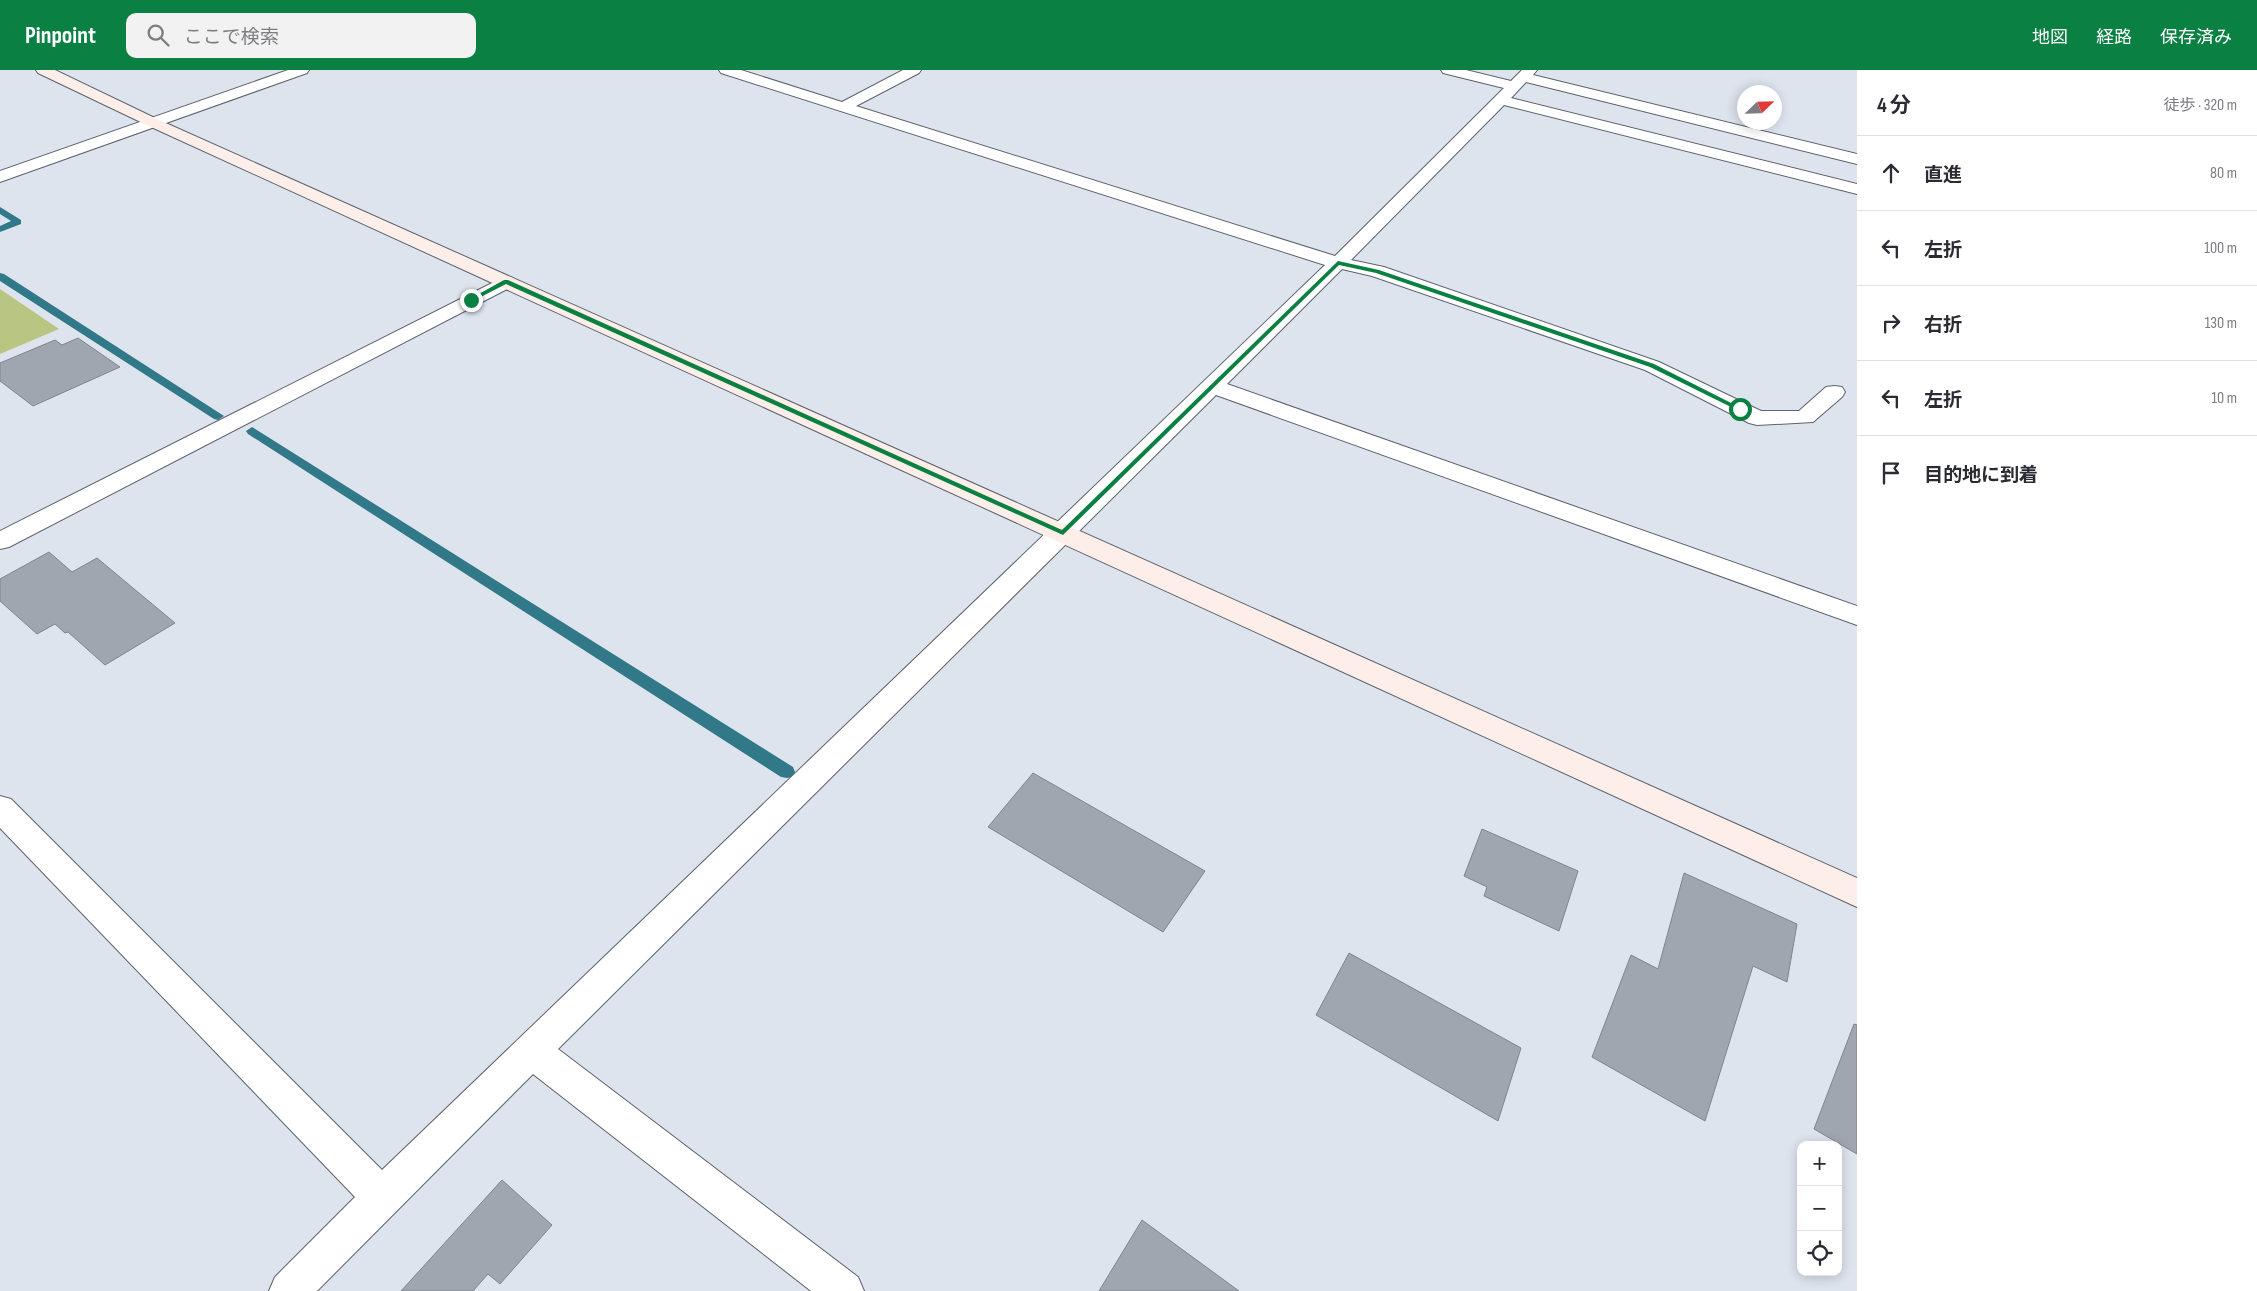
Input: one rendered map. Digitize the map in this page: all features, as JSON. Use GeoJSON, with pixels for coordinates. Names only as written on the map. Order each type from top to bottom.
{"type":"FeatureCollection","features":[{"type":"Feature","properties":{"kind":"street"},"geometry":{"type":"LineString","coordinates":[[43,70],[154,123],[1857,894]]}},
{"type":"Feature","properties":{"kind":"street"},"geometry":{"type":"LineString","coordinates":[[0,177],[302,70]]}},
{"type":"Feature","properties":{"kind":"street"},"geometry":{"type":"LineString","coordinates":[[726,70],[1338,263],[1377,271],[1652,366],[1757,418],[1805,417],[1834,392]]}},
{"type":"Feature","properties":{"kind":"street"},"geometry":{"type":"LineString","coordinates":[[843,107],[914,70]]}},
{"type":"Feature","properties":{"kind":"street"},"geometry":{"type":"LineString","coordinates":[[1448,70],[1523,78],[1857,159]]}},
{"type":"Feature","properties":{"kind":"street"},"geometry":{"type":"LineString","coordinates":[[289,1291],[382,1197],[1338,263],[1523,78]]}},
{"type":"Feature","properties":{"kind":"street"},"geometry":{"type":"LineString","coordinates":[[1501,100],[1857,189]]}},
{"type":"Feature","properties":{"kind":"street"},"geometry":{"type":"LineString","coordinates":[[0,541],[506,282]]}},
{"type":"Feature","properties":{"kind":"street"},"geometry":{"type":"LineString","coordinates":[[1211,386],[1857,616]]}},
{"type":"Feature","properties":{"kind":"street"},"geometry":{"type":"LineString","coordinates":[[0,808],[382,1197]]}},
{"type":"Feature","properties":{"kind":"street"},"geometry":{"type":"LineString","coordinates":[[532,1051],[844,1291]]}},
{"type":"Feature","properties":{"kind":"green space"},"geometry":{"type":"Polygon","coordinates":[[[0,289],[59,329],[0,354],[0,289]]]}},
{"type":"Feature","properties":{"kind":"building"},"geometry":{"type":"Polygon","coordinates":[[[78,338],[120,367],[33,406],[0,381],[0,363],[55,340],[62,345],[78,338]]]}},
{"type":"Feature","properties":{"kind":"building"},"geometry":{"type":"Polygon","coordinates":[[[49,552],[72,572],[97,558],[175,623],[105,665],[68,632],[65,633],[55,624],[37,634],[0,601],[0,579],[49,552]]]}},
{"type":"Feature","properties":{"kind":"building"},"geometry":{"type":"Polygon","coordinates":[[[1033,773],[1205,871],[1163,932],[988,827],[1033,773]]]}},
{"type":"Feature","properties":{"kind":"building"},"geometry":{"type":"Polygon","coordinates":[[[1482,829],[1578,871],[1559,931],[1484,896],[1487,887],[1464,876],[1482,829]]]}},
{"type":"Feature","properties":{"kind":"building"},"geometry":{"type":"Polygon","coordinates":[[[1684,873],[1797,924],[1787,982],[1753,966],[1705,1121],[1592,1057],[1631,955],[1658,969],[1684,873]]]}},
{"type":"Feature","properties":{"kind":"building"},"geometry":{"type":"Polygon","coordinates":[[[1349,953],[1521,1048],[1498,1121],[1316,1015],[1349,953]]]}},
{"type":"Feature","properties":{"kind":"building"},"geometry":{"type":"Polygon","coordinates":[[[1854,1024],[1857,1025],[1857,1154],[1842,1145],[1842,1141],[1835,1141],[1814,1129],[1854,1024]]]}},
{"type":"Feature","properties":{"kind":"building"},"geometry":{"type":"Polygon","coordinates":[[[502,1180],[552,1225],[500,1284],[488,1274],[473,1291],[401,1291],[502,1180]]]}},
{"type":"Feature","properties":{"kind":"building"},"geometry":{"type":"Polygon","coordinates":[[[1142,1220],[1239,1291],[1099,1291],[1142,1220]]]}},
{"type":"Feature","properties":{"kind":"waterway"},"geometry":{"type":"LineString","coordinates":[[0,210],[18,222],[0,229]]}},
{"type":"Feature","properties":{"kind":"waterway"},"geometry":{"type":"LineString","coordinates":[[0,276],[218,416]]}},
{"type":"Feature","properties":{"kind":"waterway"},"geometry":{"type":"LineString","coordinates":[[252,431],[787,772]]}},
{"type":"Feature","properties":{"kind":"route"},"geometry":{"type":"LineString","coordinates":[[471,300],[506,282],[1063,533],[1338,263],[1377,271],[1652,366],[1740,409]]}}]}
